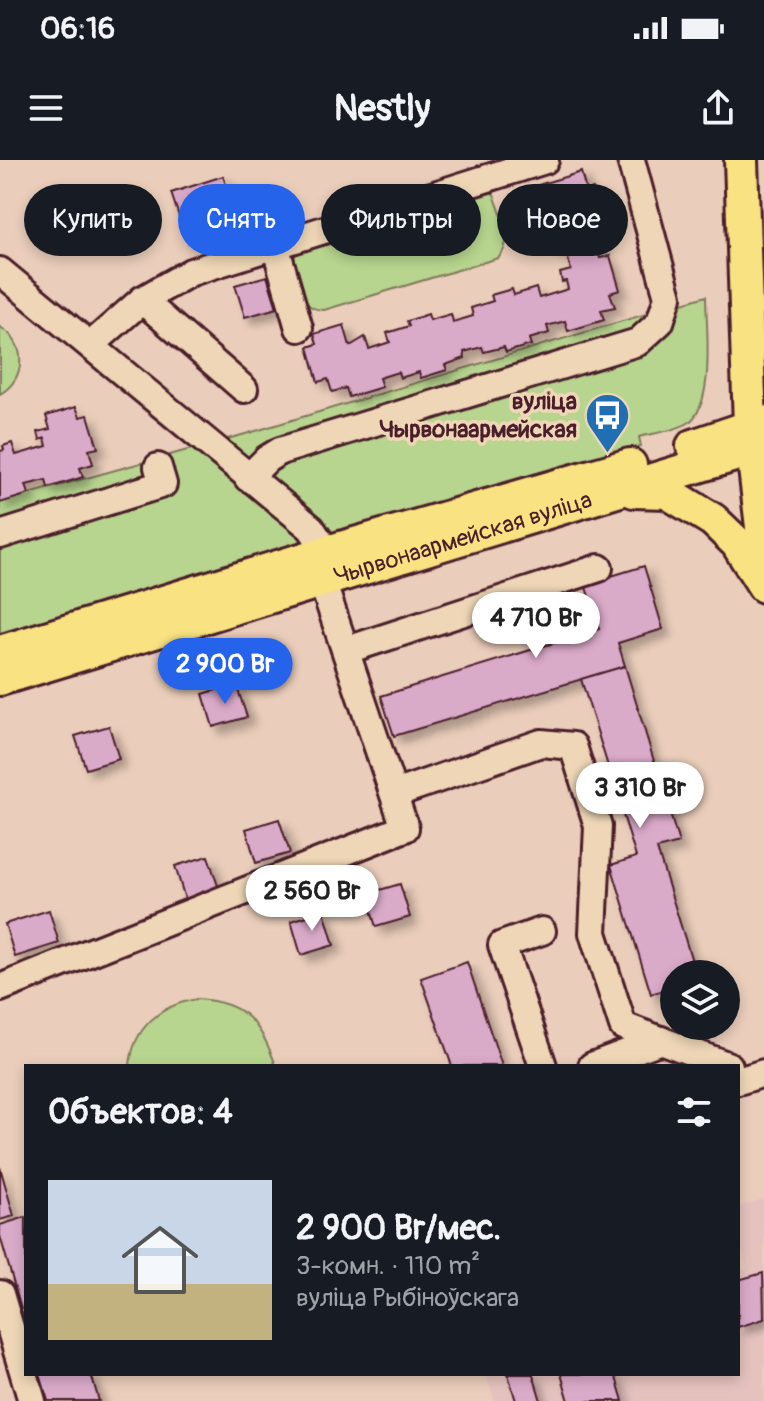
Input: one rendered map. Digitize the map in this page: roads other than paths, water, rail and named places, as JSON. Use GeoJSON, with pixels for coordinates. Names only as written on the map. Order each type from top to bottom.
{"type":"FeatureCollection","features":[{"type":"Feature","properties":{"kind":"main road"},"geometry":{"type":"LineString","coordinates":[[741,160],[743,251],[764,544]]}},
{"type":"Feature","properties":{"kind":"main road"},"geometry":{"type":"LineString","coordinates":[[743,251],[764,281]]}},
{"type":"Feature","properties":{"kind":"main road","name":"Чырвонаармейская вуліца"},"geometry":{"type":"LineString","coordinates":[[324,567],[619,491],[758,436]]}},
{"type":"Feature","properties":{"kind":"main road","name":"Чырвонаармейская вуліца"},"geometry":{"type":"LineString","coordinates":[[324,567],[697,445],[758,436]]}},
{"type":"Feature","properties":{"kind":"main road"},"geometry":{"type":"LineString","coordinates":[[619,491],[667,492],[692,505],[737,543],[764,586]]}},
{"type":"Feature","properties":{"kind":"main road"},"geometry":{"type":"LineString","coordinates":[[0,652],[324,567]]}},
{"type":"Feature","properties":{"kind":"main road"},"geometry":{"type":"LineString","coordinates":[[0,679],[324,567]]}},
{"type":"Feature","properties":{"kind":"street"},"geometry":{"type":"LineString","coordinates":[[305,236],[545,160]]}},
{"type":"Feature","properties":{"kind":"street"},"geometry":{"type":"LineString","coordinates":[[248,478],[280,451],[638,342],[660,322],[668,297],[631,160]]}},
{"type":"Feature","properties":{"kind":"street"},"geometry":{"type":"LineString","coordinates":[[91,345],[142,300],[191,272],[241,256]]}},
{"type":"Feature","properties":{"kind":"street"},"geometry":{"type":"LineString","coordinates":[[278,256],[299,328]]}},
{"type":"Feature","properties":{"kind":"street"},"geometry":{"type":"LineString","coordinates":[[0,271],[311,528],[324,567]]}},
{"type":"Feature","properties":{"kind":"street"},"geometry":{"type":"LineString","coordinates":[[142,300],[244,389]]}},
{"type":"Feature","properties":{"kind":"street"},"geometry":{"type":"LineString","coordinates":[[0,535],[163,484],[158,467]]}},
{"type":"Feature","properties":{"kind":"street","name":"Чырвонаармейская вуліца"},"geometry":{"type":"LineString","coordinates":[[0,988],[405,828],[347,650],[324,567]]}},
{"type":"Feature","properties":{"kind":"street"},"geometry":{"type":"LineString","coordinates":[[347,650],[599,568]]}},
{"type":"Feature","properties":{"kind":"street"},"geometry":{"type":"LineString","coordinates":[[394,794],[541,743],[573,746],[598,826],[593,933],[623,1026],[660,1040]]}},
{"type":"Feature","properties":{"kind":"street"},"geometry":{"type":"LineString","coordinates":[[542,931],[502,945],[542,1064]]}},
{"type":"Feature","properties":{"kind":"street"},"geometry":{"type":"LineString","coordinates":[[597,1064],[661,1040],[724,1064]]}},
{"type":"Feature","properties":{"kind":"street"},"geometry":{"type":"LineString","coordinates":[[0,1294],[24,1374]]}},
{"type":"Feature","properties":{"kind":"street"},"geometry":{"type":"LineString","coordinates":[[25,1376],[32,1401]]}},
{"type":"Feature","properties":{"kind":"place","name":"вуліца Чырвонаармейская"},"geometry":{"type":"Point","coordinates":[608,454]}}]}
